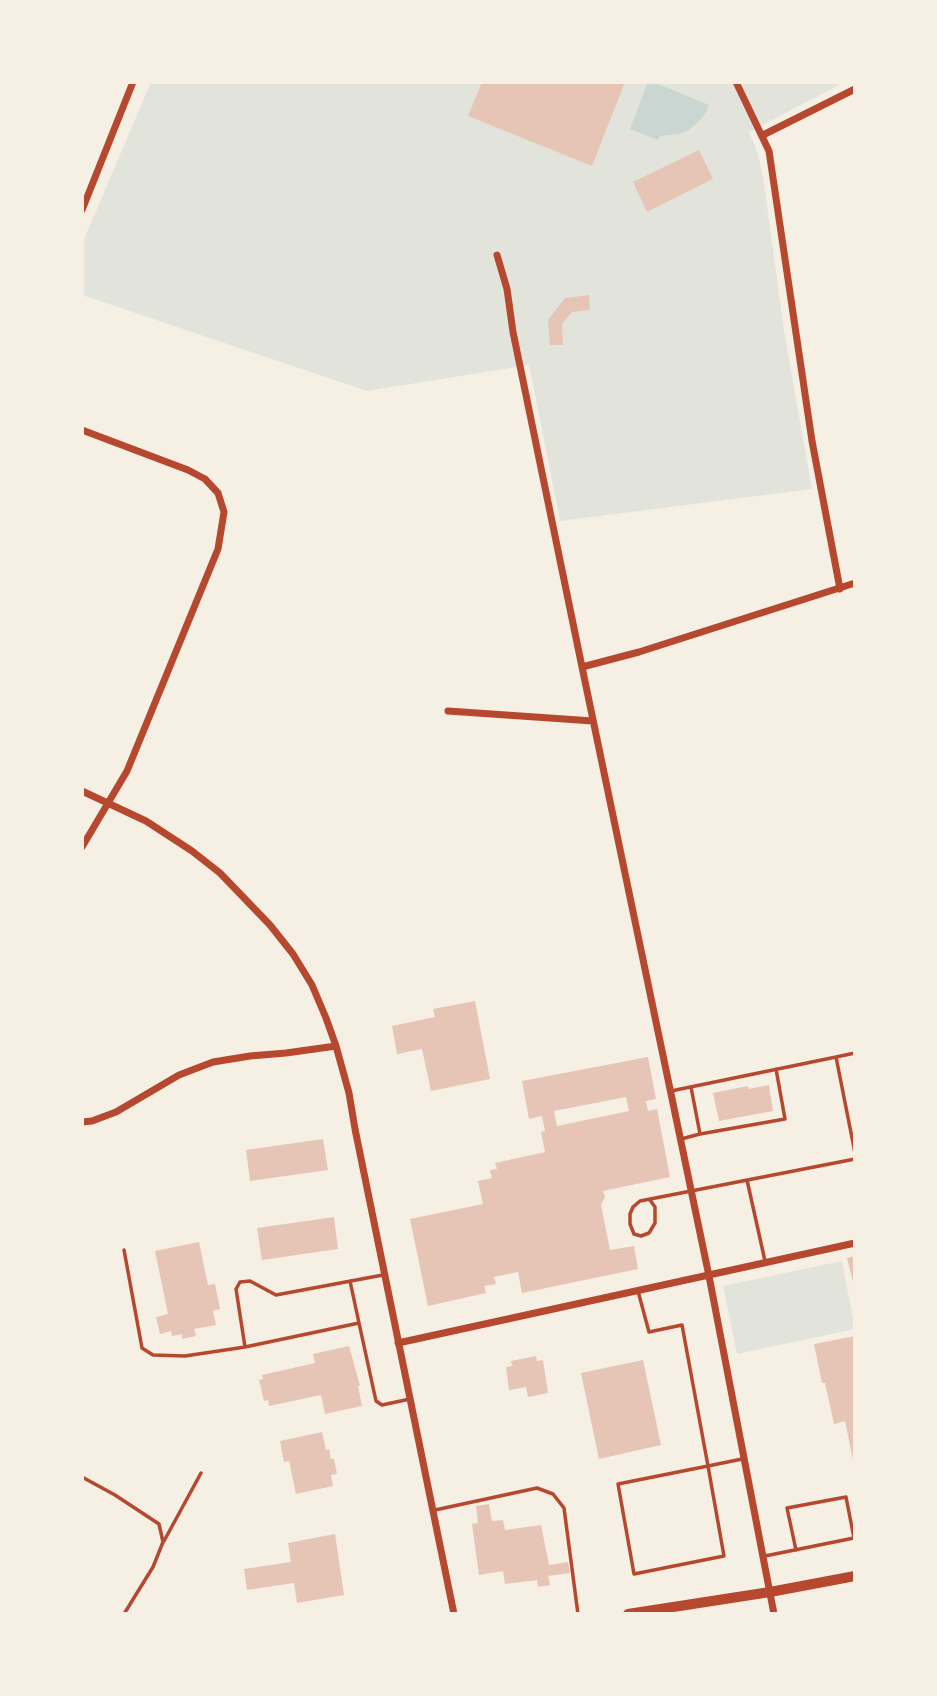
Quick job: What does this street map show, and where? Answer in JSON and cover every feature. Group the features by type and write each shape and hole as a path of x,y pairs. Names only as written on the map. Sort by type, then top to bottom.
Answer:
{"main road":[{"path":"628,1614 855,1576"}],"street":[{"path":"82,210 133,82"},
{"path":"736,82 769,150 812,441 840,589"},
{"path":"763,135 855,89"},
{"path":"497,255 507,289 513,332 692,1191 774,1614"},
{"path":"82,430 205,479 218,493 224,512 218,549 127,771 82,847"},
{"path":"582,667 639,652 855,583"},
{"path":"448,711 593,721"},
{"path":"82,791 146,821 220,873 270,925 293,954 312,985 336,1046 349,1093 454,1614"},
{"path":"82,1122 116,1112 179,1075 214,1062 336,1046"},
{"path":"398,1343 855,1243"}],"lane":[{"path":"670,1091 855,1053"},
{"path":"836,1057 855,1153"},
{"path":"681,1139 785,1119 776,1069"},
{"path":"691,1086 700,1134"},
{"path":"650,1200 655,1208 655,1223 649,1233 641,1236 634,1234 630,1214 640,1201 855,1159"},
{"path":"747,1180 765,1263"},
{"path":"124,1250 142,1348 153,1355 185,1356 245,1347 359,1323"},
{"path":"245,1347 236,1289 240,1282 250,1281 276,1295 384,1275"},
{"path":"350,1281 376,1402 382,1405 410,1399"},
{"path":"638,1291 649,1332 682,1325 708,1466 724,1556 634,1574 618,1484 708,1466 744,1459"},
{"path":"124,1614 153,1567 163,1542 201,1473"},
{"path":"82,1477 159,1524 163,1542"},
{"path":"433,1510 537,1488 553,1494 564,1508 578,1614"},
{"path":"763,1557 855,1539 846,1496 787,1508 796,1550"}],"shaded area":[{"path":"151,82 841,82 749,132 763,176 784,331 812,489 560,521 529,365 367,391 82,295 82,244"},
{"path":"648,82 709,105 706,112 689,130 660,136 658,140 630,129"},
{"path":"842,1261 855,1329 737,1354 723,1286"}],"building":[{"path":"482,82 625,82 592,166 468,116"},
{"path":"699,150 713,179 647,212 633,182"},
{"path":"589,295 590,310 572,312 562,324 563,345 550,345 548,320 565,298"},
{"path":"475,1001 490,1079 431,1091 422,1049 397,1054 392,1026 435,1017 433,1009"},
{"path":"648,1057 656,1099 646,1101 648,1111 657,1109 670,1177 603,1191 605,1197 601,1205 610,1250 634,1246 638,1269 522,1293 518,1272 494,1277 496,1284 484,1286 486,1293 428,1306 410,1219 483,1204 478,1181 492,1178 490,1170 497,1169 495,1163 545,1152 541,1132 545,1131 542,1116 529,1119 522,1081","holes":["626,1097 629,1111 557,1126 554,1111"]},
{"path":"769,1085 773,1111 719,1121 713,1093"},
{"path":"323,1139 328,1170 250,1181 246,1150"},
{"path":"334,1217 338,1249 262,1260 257,1228"},
{"path":"199,1242 208,1285 215,1284 220,1309 213,1311 216,1325 194,1329 196,1336 182,1339 182,1334 172,1336 171,1331 160,1334 156,1317 168,1314 155,1251"},
{"path":"855,1256 855,1286 854,1286 847,1258"},
{"path":"855,1336 854,1465 845,1421 834,1424 814,1344"},
{"path":"349,1346 360,1386 362,1406 325,1414 321,1395 269,1406 268,1400 264,1401 259,1380 263,1379 262,1375 315,1363 313,1354"},
{"path":"536,1356 537,1361 543,1360 548,1393 528,1397 526,1387 509,1390 506,1367 512,1366 511,1361"},
{"path":"643,1360 661,1445 599,1459 581,1373"},
{"path":"322,1432 326,1450 329,1449 331,1459 334,1459 337,1474 331,1475 333,1486 296,1494 289,1461 284,1462 280,1441"},
{"path":"489,1504 492,1521 503,1520 505,1530 541,1525 549,1565 568,1562 570,1573 548,1576 550,1585 538,1587 537,1580 505,1584 503,1571 479,1575 472,1524 478,1523 476,1506"},
{"path":"335,1534 344,1595 297,1603 294,1583 247,1590 244,1569 291,1562 288,1543"}]}
